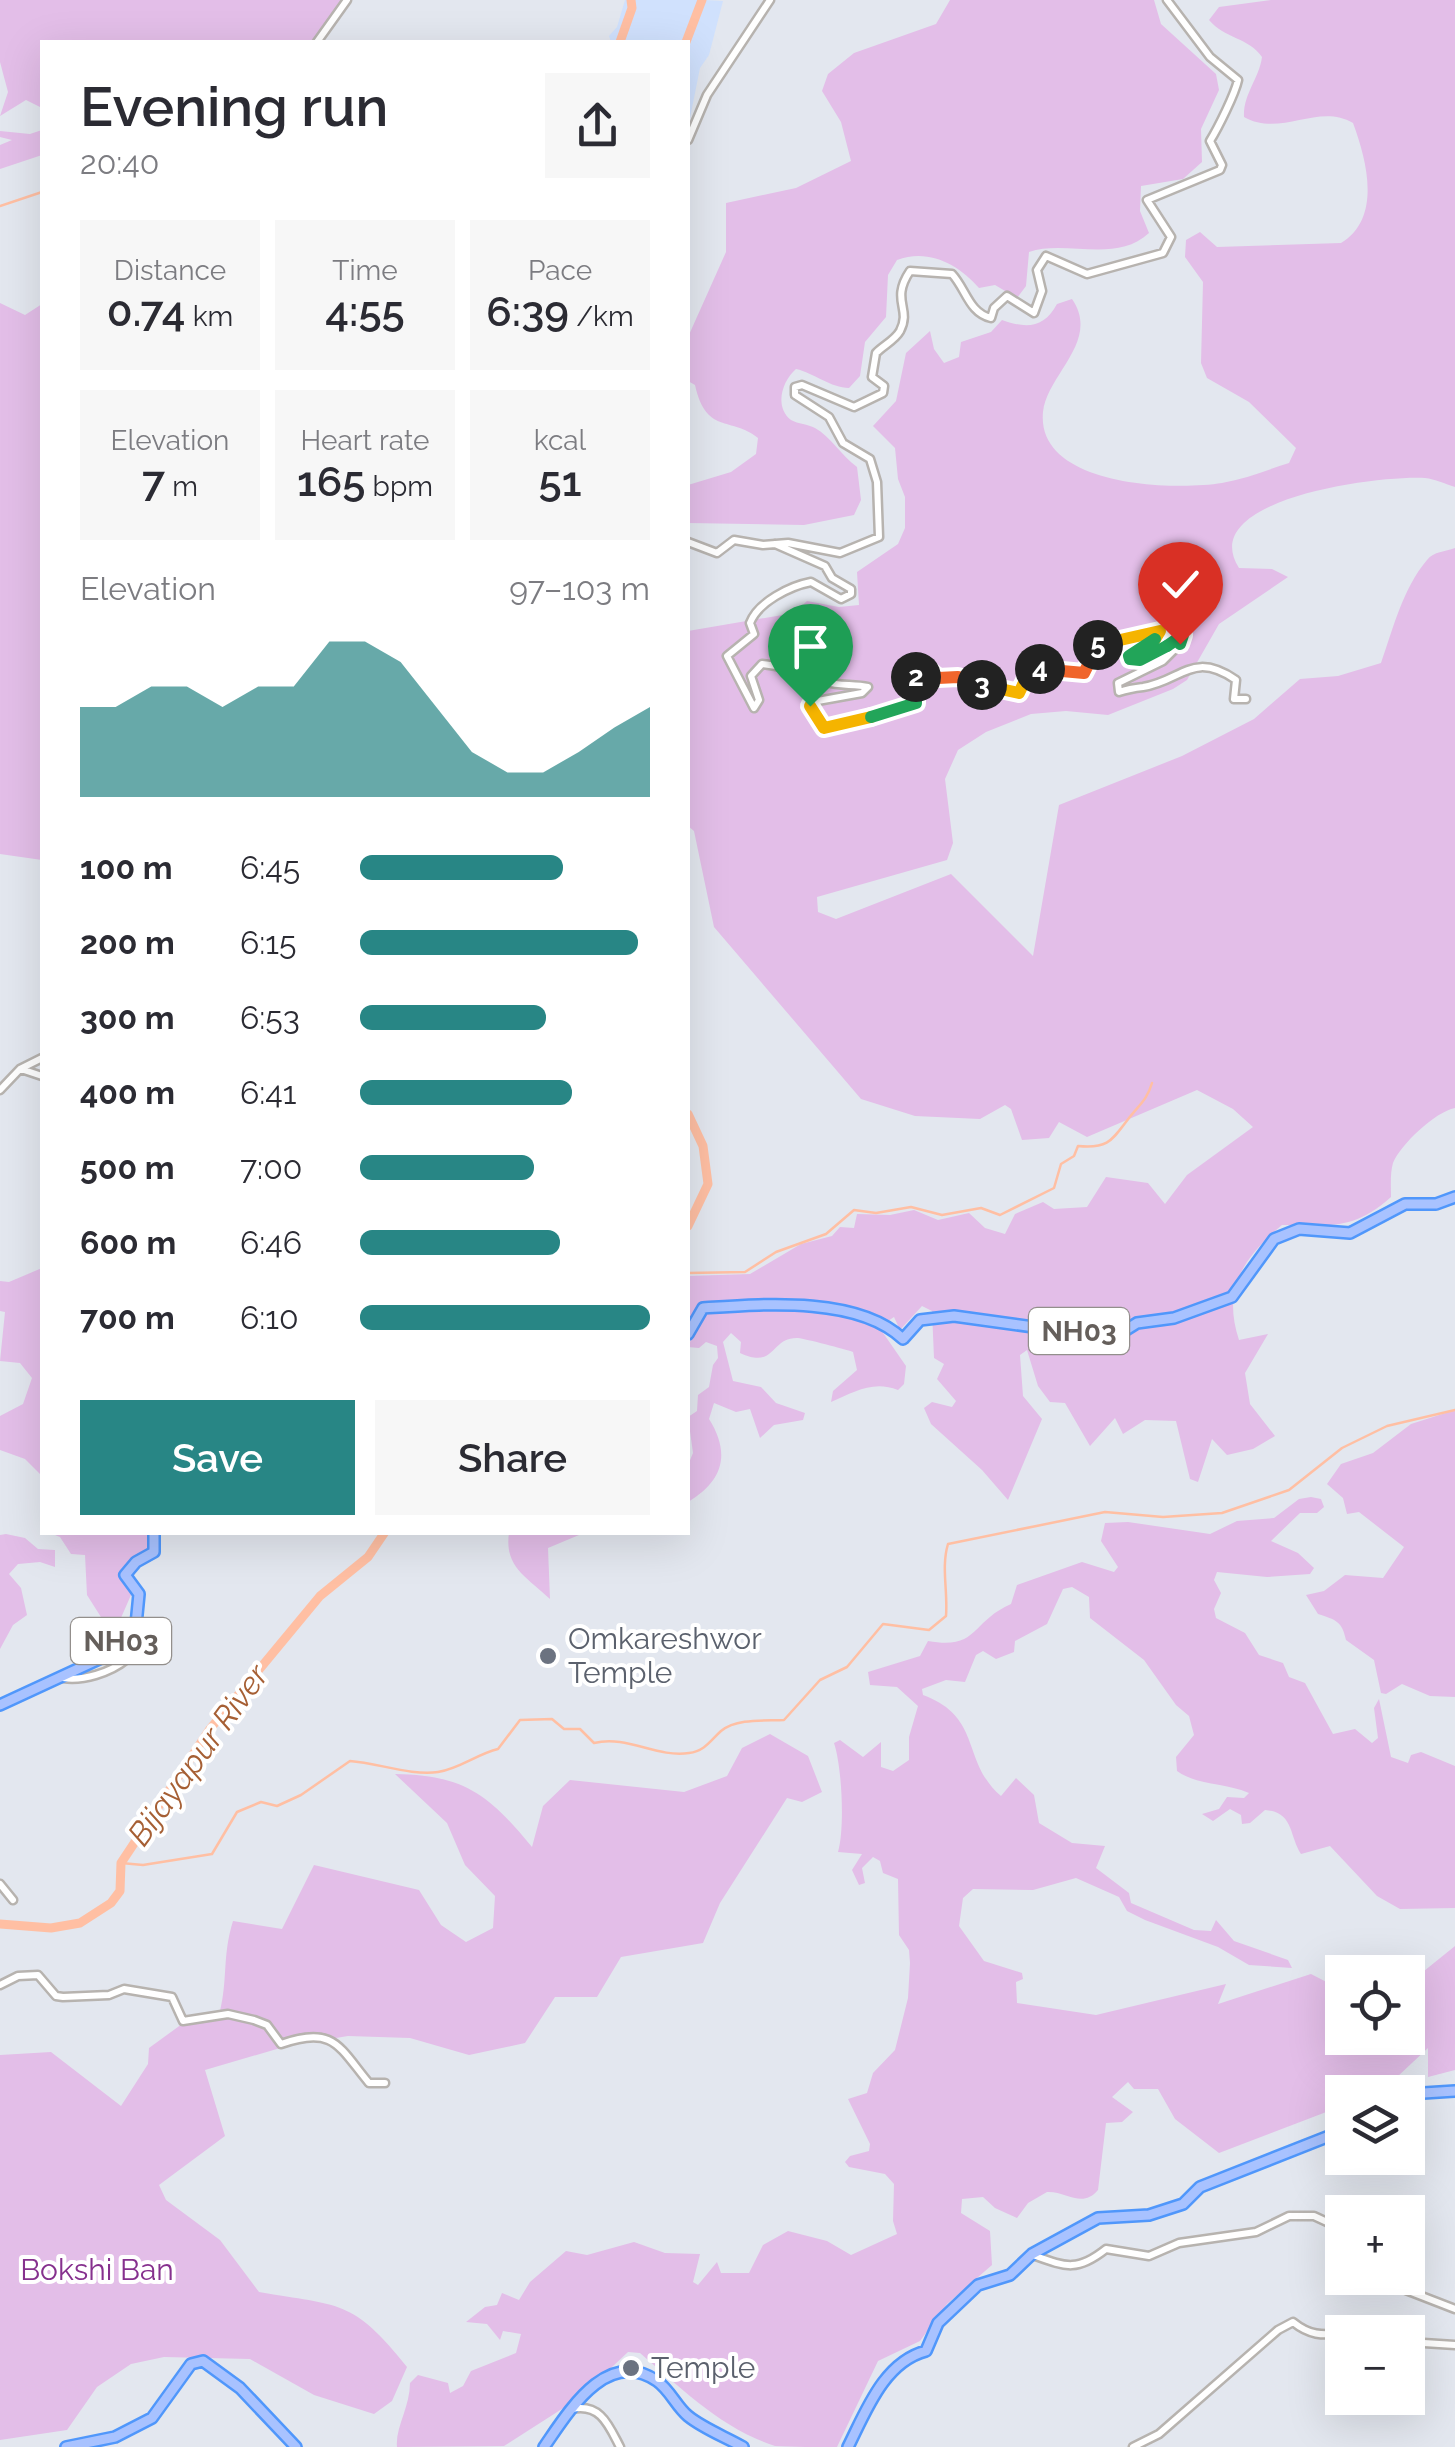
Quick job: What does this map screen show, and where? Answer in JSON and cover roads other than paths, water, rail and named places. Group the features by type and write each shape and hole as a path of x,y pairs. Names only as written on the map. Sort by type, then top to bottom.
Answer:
{"main road":[{"name":"NH03","path":"690,1331 703,1308 766,1306 846,1310 881,1320 903,1339 920,1320 954,1316 1113,1338 1137,1323 1174,1318 1232,1298 1274,1239 1299,1229 1350,1233 1405,1204 1436,1204 1455,1196"},
{"name":"NH03","path":"0,1705 63,1678 136,1635 139,1594 126,1574 136,1562 154,1552 154,1535"},
{"path":"1425,2093 1455,2091"},
{"path":"848,2447 873,2399 898,2364 926,2351 951,2308 978,2285 1010,2275 1032,2254 1098,2218 1149,2216 1183,2204 1200,2187 1325,2138"},
{"path":"66,2447 133,2430 152,2418 191,2364 204,2361 240,2388 296,2447"},
{"path":"544,2447 570,2409 606,2374 639,2372 662,2384 688,2416 744,2447"}],"street":[{"path":"318,40 347,0"},
{"path":"690,135 708,94 770,0"},
{"path":"690,543 717,553 734,540 840,553 878,536 877,482 870,460 843,443 829,417 794,395 795,387 818,391 854,407 883,393 884,386 872,376 876,353 898,336 904,322 898,293 910,271 952,274 982,316 991,318 994,308 1007,296 1034,313 1042,290 1037,270 1046,256 1087,274 1164,253 1172,237 1147,200 1220,170 1222,164 1210,142 1223,110 1234,98 1238,80 1238,75 1229,74 1210,57 1167,0"},
{"path":"776,544 825,566 832,578 851,589 850,594 837,597 812,582 790,588 754,614 750,623 754,634 727,656 728,666 754,708 759,700 752,676 762,664 787,672 804,672 825,682 868,687 862,693 812,702 815,718 829,728 916,703 916,677 922,669 938,678 964,678 1019,693 1033,668 1058,674 1084,673 1097,645 1144,637 1157,630 1160,634 1130,659 1140,660 1183,635 1185,639 1163,661 1118,683 1120,692 1146,686 1182,669 1204,667 1236,680 1234,698 1246,699"},
{"path":"0,1090 20,1069 40,1059"},
{"path":"20,1069 40,1075"},
{"path":"63,1678 77,1681 109,1671 126,1659"},
{"path":"0,1884 13,1900"},
{"path":"0,1985 6,1986 18,1976 38,1974 63,1998 109,1995 124,1989 172,1997 183,2021 228,2014 267,2025 281,2044 317,2037 341,2044 368,2082 385,2083"},
{"path":"1032,2254 1063,2266 1086,2265 1106,2248 1148,2256 1179,2244 1256,2232 1288,2216 1314,2216 1325,2221"},
{"path":"1418,2295 1455,2310"},
{"path":"1133,2447 1159,2434 1212,2392 1278,2330 1292,2322 1304,2332 1325,2336"},
{"path":"1425,2343 1455,2345"},
{"path":"570,2409 581,2407 607,2419 620,2447"}],"waterway":[{"name":"Bijayapur River","path":"621,40 631,0"},
{"path":"687,40 702,0"},
{"path":"0,206 40,193"},
{"path":"690,1273 745,1272 776,1252 826,1234 854,1210 876,1213 911,1207 942,1215 981,1208 1000,1215 1054,1188 1061,1164 1074,1156 1078,1146 1097,1146 1114,1137 1152,1083"},
{"name":"Bijayapur River","path":"690,1118 703,1146 708,1184 690,1222"},
{"path":"121,1863 143,1865 212,1854 237,1812 261,1802 277,1806 301,1795 350,1761 417,1772 453,1768 498,1749 520,1720 552,1719 564,1729 580,1729 594,1743 619,1742 677,1754 695,1752 735,1724 784,1720 820,1680 847,1667 883,1624 929,1630 946,1616 948,1544 1105,1512 1163,1517 1222,1513 1289,1490 1342,1448 1387,1426 1455,1410"},
{"name":"Bijayapur River","path":"0,1924 51,1928 80,1923 111,1903 120,1891 121,1863 210,1729 320,1596 368,1557 383,1535"}],"place":[{"name":"Omkareshwor Temple","path":"548,1656"},
{"name":"Temple","path":"631,2368"}],"park label":[{"name":"Bokshi Ban","path":"97,2270"}]}
